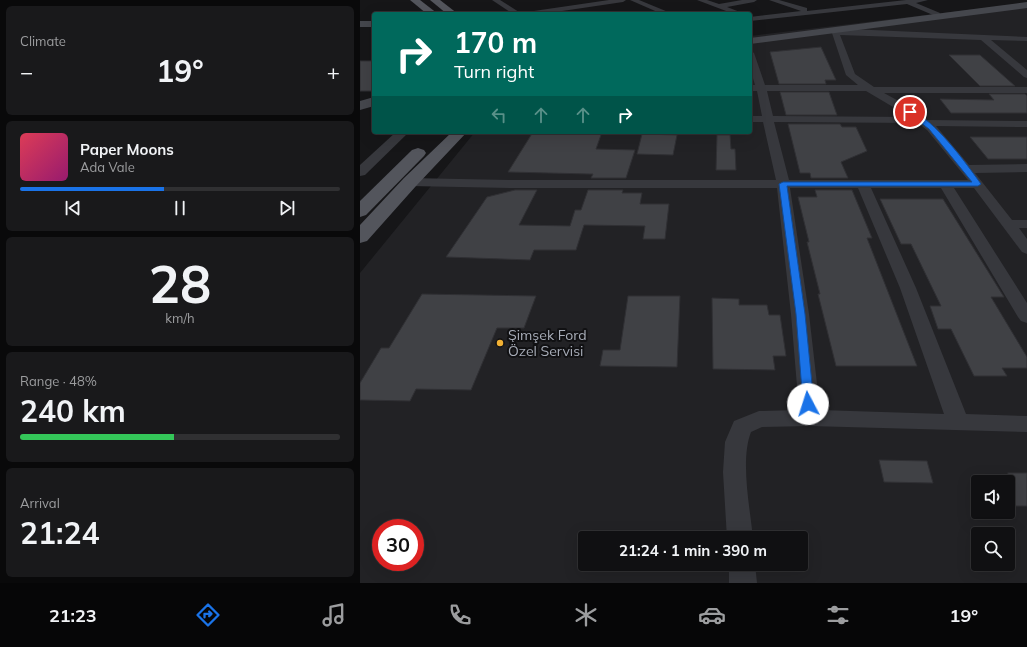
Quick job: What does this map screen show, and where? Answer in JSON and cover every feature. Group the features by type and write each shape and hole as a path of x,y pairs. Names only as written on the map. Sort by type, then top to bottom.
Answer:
{"main road":[{"path":"414,0 430,12"},
{"path":"434,0 450,12"},
{"path":"752,35 1027,2"},
{"path":"752,41 833,25 1027,5"},
{"path":"360,25 372,24"},
{"path":"360,211 436,134"},
{"path":"360,237 410,182 458,134"}],"street":[{"path":"496,1 507,0"},
{"path":"563,0 588,12"},
{"path":"541,12 623,0"},
{"path":"633,0 664,12"},
{"path":"700,0 735,12"},
{"path":"718,6 754,0"},
{"path":"772,0 812,12 833,25 984,38 1027,39"},
{"path":"752,18 925,0"},
{"path":"496,1 515,12"},
{"path":"904,1 936,13"},
{"path":"820,2 842,9"},
{"path":"833,25 851,75 871,89 904,108 923,122 949,148 1027,249"},
{"path":"984,38 1027,75"},
{"path":"752,59 761,88 783,184 800,314 810,418"},
{"path":"752,88 1027,90"},
{"path":"752,119 1027,124"},
{"path":"360,172 401,134"},
{"path":"360,158 376,158"},
{"path":"966,169 1027,168"},
{"path":"410,182 978,184"},
{"path":"863,184 908,288 958,422"},
{"path":"945,184 1027,317"},
{"path":"1008,224 1027,224"},
{"path":"739,531 735,472 736,442 742,427 759,419 810,418 1027,424"},
{"path":"742,571 743,583"}],"shaded area":[{"path":"1027,3 1027,583 360,583 360,273 473,134 752,134 752,36"}],"building":[{"path":"821,47 836,80 825,80 826,84 779,84 770,52"},
{"path":"949,55 980,55 1015,86 980,86"},
{"path":"360,61 372,61 372,91 360,91"},
{"path":"780,92 829,92 837,115 786,115"},
{"path":"989,94 1025,94 1027,96 1027,113 951,113 940,99 994,100"},
{"path":"788,124 840,124 842,127 856,127 867,151 841,162 848,178 811,178 810,173 800,173"},
{"path":"532,134 601,134 596,149 635,150 626,178 591,178 593,174 508,172"},
{"path":"642,134 677,135 673,155 637,154"},
{"path":"717,135 730,135 731,149 735,149 736,170 716,170"},
{"path":"970,137 1027,137 1027,159 988,159"},
{"path":"515,190 537,190 519,225 570,226 575,210 581,210 588,190 623,190 622,193 642,193 640,204 669,204 665,239 643,239 645,226 584,225 576,250 534,250 530,260 446,257 487,197"},
{"path":"815,190 852,190 872,238 867,238 917,366 836,366 818,294 820,294 798,197 817,197"},
{"path":"880,199 943,199 1004,297 991,297 1027,357 1027,368 1002,368 1007,376 974,376 951,329 938,329 930,306 941,306 911,244 901,244"},
{"path":"422,294 536,296 524,328 497,328 471,390 416,389 410,401 360,400 360,383 381,348 389,348"},
{"path":"628,296 680,296 677,367 600,366 603,350 620,350"},
{"path":"712,298 739,299 739,305 767,305 769,315 780,315 786,356 773,356 775,370 713,369"},
{"path":"879,460 927,461 933,483 884,482"},
{"path":"1008,473 1027,473 1027,506 1015,506 1015,475 1008,475"}],"place":[{"name":"Şimşek Ford Özel Servisi","path":"500,343"}],"route":[{"path":"808,404 800,314 783,184 978,184 931,128 910,112"}]}
